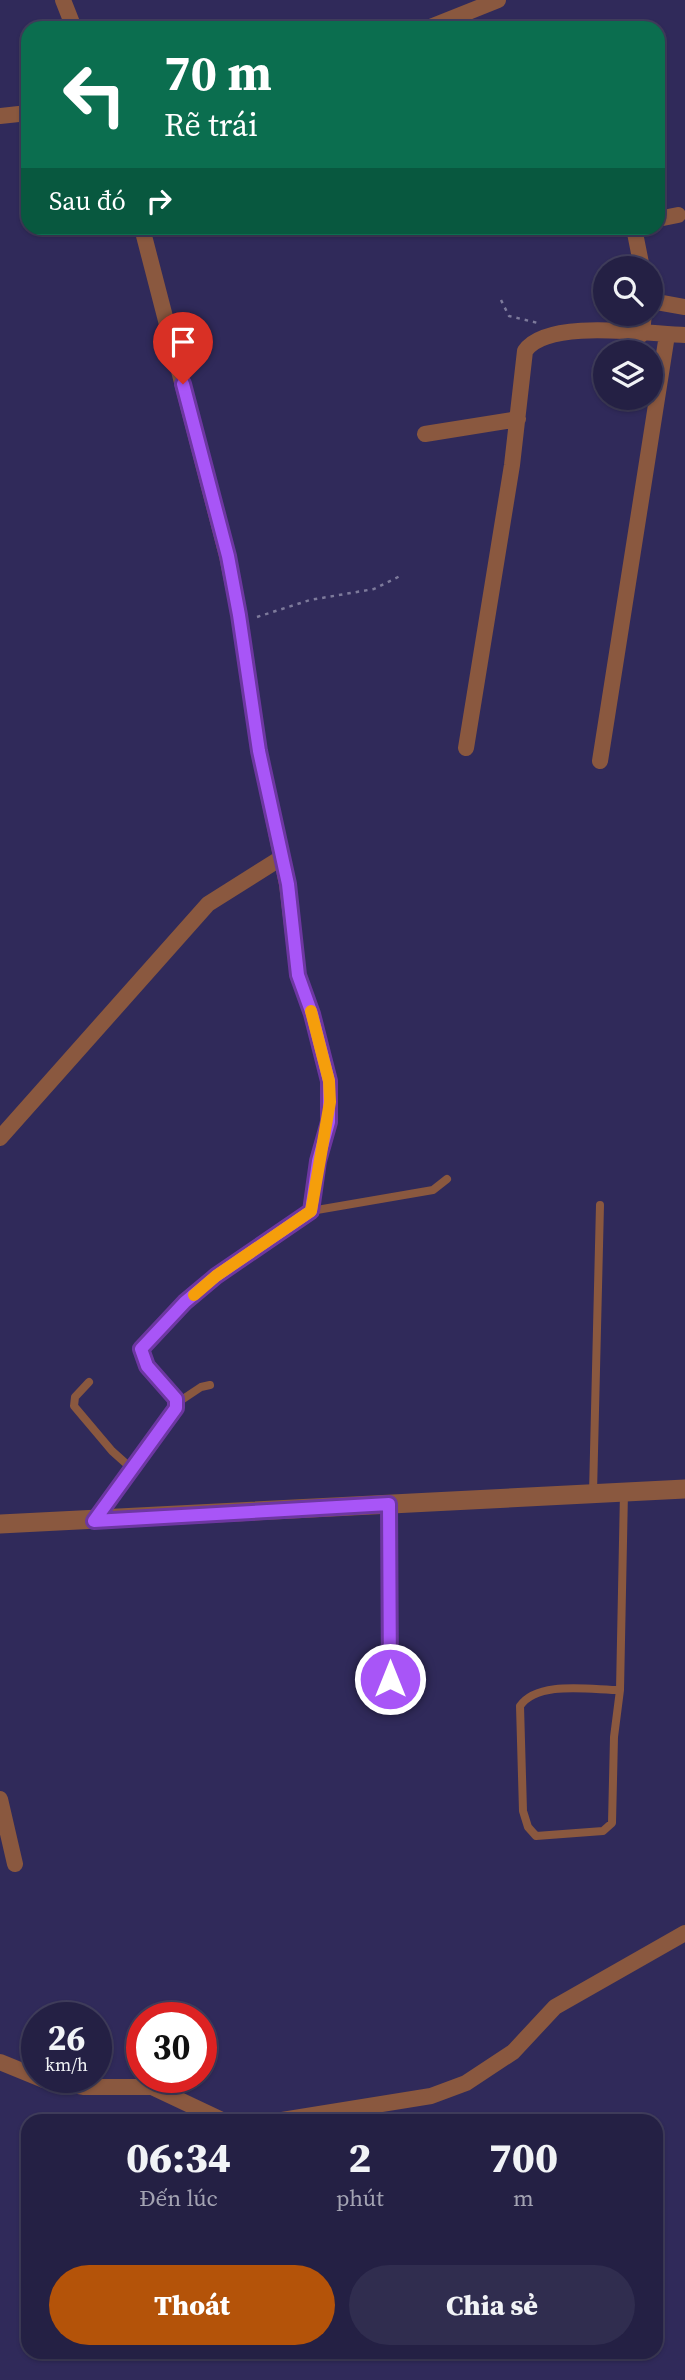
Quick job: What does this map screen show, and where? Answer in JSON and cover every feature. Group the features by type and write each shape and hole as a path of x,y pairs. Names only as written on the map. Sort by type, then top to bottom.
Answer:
{"street":[{"path":"63,0 71,21"},
{"path":"446,21 499,0"},
{"path":"0,116 21,114"},
{"path":"665,218 678,215"},
{"path":"94,1521 177,1403 147,1366 141,1349 185,1302 216,1276 311,1211 318,1161 329,1122 329,1081 312,1014 298,975 281,858 259,751 240,622 211,489 144,235"},
{"path":"635,235 640,256"},
{"path":"663,303 685,307"},
{"path":"642,334 643,326"},
{"path":"466,748 518,419 525,351 536,338 560,333 685,335"},
{"path":"600,761 667,335"},
{"path":"425,434 518,419"},
{"path":"0,1138 208,904 281,858"},
{"path":"0,1524 685,1489"},
{"path":"389,1504 390,1679"},
{"path":"0,1799 15,1864"},
{"path":"319,2114 431,2096 466,2083 513,2052 555,2007 685,1933"},
{"path":"0,2062 32,2076 83,2087 152,2087 209,2114"}],"lane":[{"path":"311,1211 433,1190 447,1179"},
{"path":"593,1493 600,1205"},
{"path":"89,1382 75,1397 74,1406 111,1451 131,1468"},
{"path":"177,1403 197,1389 210,1385"},
{"path":"620,1690 541,1691 528,1696 520,1706 523,1811 528,1827 536,1836 603,1831 612,1823 614,1737 620,1690 624,1492"}],"path":[{"path":"501,300 509,316 554,324 560,333"},
{"path":"240,622 310,600 374,589 400,576"}],"slow traffic":[{"path":"194,1295 216,1276 311,1211 318,1161 329,1122 330,1102 329,1081 311,1011"}],"route":[{"path":"183,384 228,556 259,751 288,884 298,975 319,1037 329,1081 329,1122 318,1161 311,1211 216,1276 185,1302 141,1349 142,1359 176,1399 176,1408 94,1521 389,1504 390,1679"}]}
